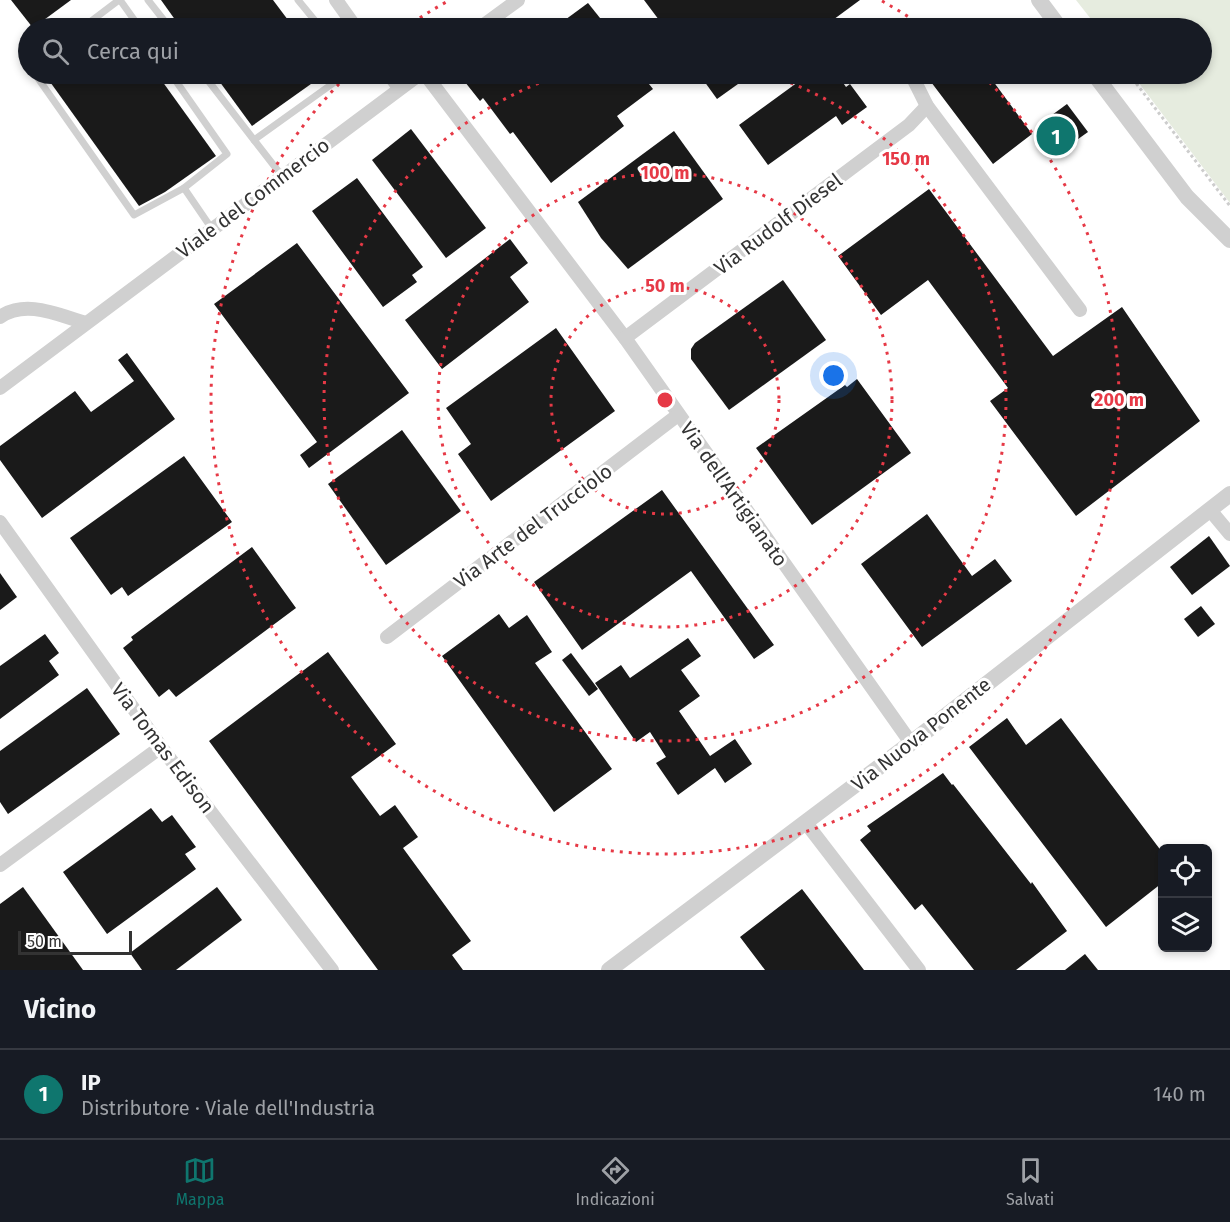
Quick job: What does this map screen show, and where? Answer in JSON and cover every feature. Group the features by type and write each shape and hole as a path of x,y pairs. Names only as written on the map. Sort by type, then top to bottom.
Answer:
{"street":[{"path":"336,0 349,18"},
{"path":"494,18 518,0"},
{"path":"1039,0 1052,18"},
{"path":"396,84 399,88"},
{"name":"Viale del Commercio","path":"0,388 405,84"},
{"name":"Via dell'Artigianato","path":"433,84 625,338 911,743"},
{"path":"916,84 927,106 1080,310"},
{"path":"1102,84 1187,197 1230,240"},
{"name":"Via Rudolf Diesel","path":"625,338 909,125 927,106"},
{"path":"0,317 10,311 30,308 86,322"},
{"name":"Via Arte del Trucciolo","path":"387,637 678,415"},
{"name":"Via Nuova Ponente","path":"609,970 911,743 1230,495"},
{"path":"1210,510 1230,534"},
{"name":"Via Tomas Edison","path":"0,522 161,747 332,970"},
{"path":"0,865 161,747"},
{"path":"806,823 919,970"}],"lane":[{"path":"96,18 120,0 133,18"},
{"path":"148,0 162,18"},
{"path":"298,0 313,18"},
{"path":"42,84 134,215 184,188 227,154 178,84"},
{"path":"211,84 282,176"},
{"path":"254,140 332,84"},
{"path":"184,188 212,229"}],"path":[{"path":"1137,84 1230,206"}],"shaded area":[{"path":"1076,0 1230,0 1230,203 1140,84 1212,84 1212,18 1090,18"}],"building":[{"path":"11,0 71,0 47,18 25,18"},
{"path":"161,0 273,0 286,18 174,18"},
{"path":"644,0 860,0 836,18 658,18"},
{"path":"588,3 600,18 568,18"},
{"path":"52,84 164,84 216,156 165,192 139,206"},
{"path":"221,84 311,84 252,126"},
{"path":"467,84 649,84 653,89 617,116 624,126 551,183 513,132 510,134 483,98 480,101"},
{"path":"706,84 738,84 717,99"},
{"path":"795,84 844,84 846,87 850,84 867,107 842,125 836,116 768,165 739,125"},
{"path":"933,84 995,84 1032,134 993,164"},
{"path":"1067,104 1088,132 1057,154 1037,126"},
{"path":"411,129 486,228 446,258 372,160"},
{"path":"674,131 723,199 628,269 601,238 578,202"},
{"path":"357,178 423,267 412,275 417,282 383,307 312,211"},
{"path":"929,189 1053,356 1122,307 1200,421 1076,516 990,401 1008,388 928,280 881,315 838,256"},
{"path":"510,239 528,263 510,277 529,302 442,369 405,320"},
{"path":"297,243 409,393 309,468 300,455 317,442 214,304"},
{"path":"783,280 826,340 729,410 691,359 691,349 695,343"},
{"path":"556,328 615,411 491,501 458,454 471,444 446,408"},
{"path":"127,353 175,419 42,518 0,460 0,446 75,391 91,412 134,381 118,360"},
{"path":"857,379 911,453 812,525 756,448 845,385 847,387"},
{"path":"402,430 461,511 386,565 328,484"},
{"path":"184,456 232,522 128,596 122,587 111,595 70,538"},
{"path":"662,490 774,645 754,659 691,571 582,650 534,582"},
{"path":"927,514 972,576 995,559 1012,581 922,647 861,564"},
{"path":"1209,536 1230,566 1192,595 1170,567"},
{"path":"252,547 296,608 176,697 169,689 159,697 123,648 133,640 131,637"},
{"path":"0,573 17,597 0,610"},
{"path":"1201,606 1215,624 1198,637 1184,619"},
{"path":"499,614 509,628 527,615 552,652 535,663 612,769 554,812 442,656"},
{"path":"45,634 59,653 49,661 59,675 0,719 0,666"},
{"path":"688,638 701,656 681,670 700,696 679,711 710,756 735,739 752,764 725,783 715,768 678,795 656,763 666,757 650,732 636,742 595,683 621,665 630,678"},
{"path":"328,652 396,744 351,777 380,816 395,805 418,837 403,848 471,941 452,955 463,970 378,970 209,741"},
{"path":"571,653 598,689 589,696 562,660"},
{"path":"87,688 120,734 8,814 0,802 0,751"},
{"path":"1007,718 1026,745 1061,718 1158,847 1158,886 1106,927 969,747"},
{"path":"943,773 1031,884 1032,882 1067,931 1016,970 974,970 922,904 915,910 860,840 871,831 867,826"},
{"path":"151,808 162,822 172,815 196,847 185,854 196,869 107,934 63,872"},
{"path":"23,887 83,970 0,970 0,904"},
{"path":"217,887 242,920 176,970 142,970 130,953"},
{"path":"802,889 864,970 765,970 740,937"},
{"path":"1085,954 1098,970 1065,970"}],"place":[{"name":"IP","path":"1056,136"}]}
